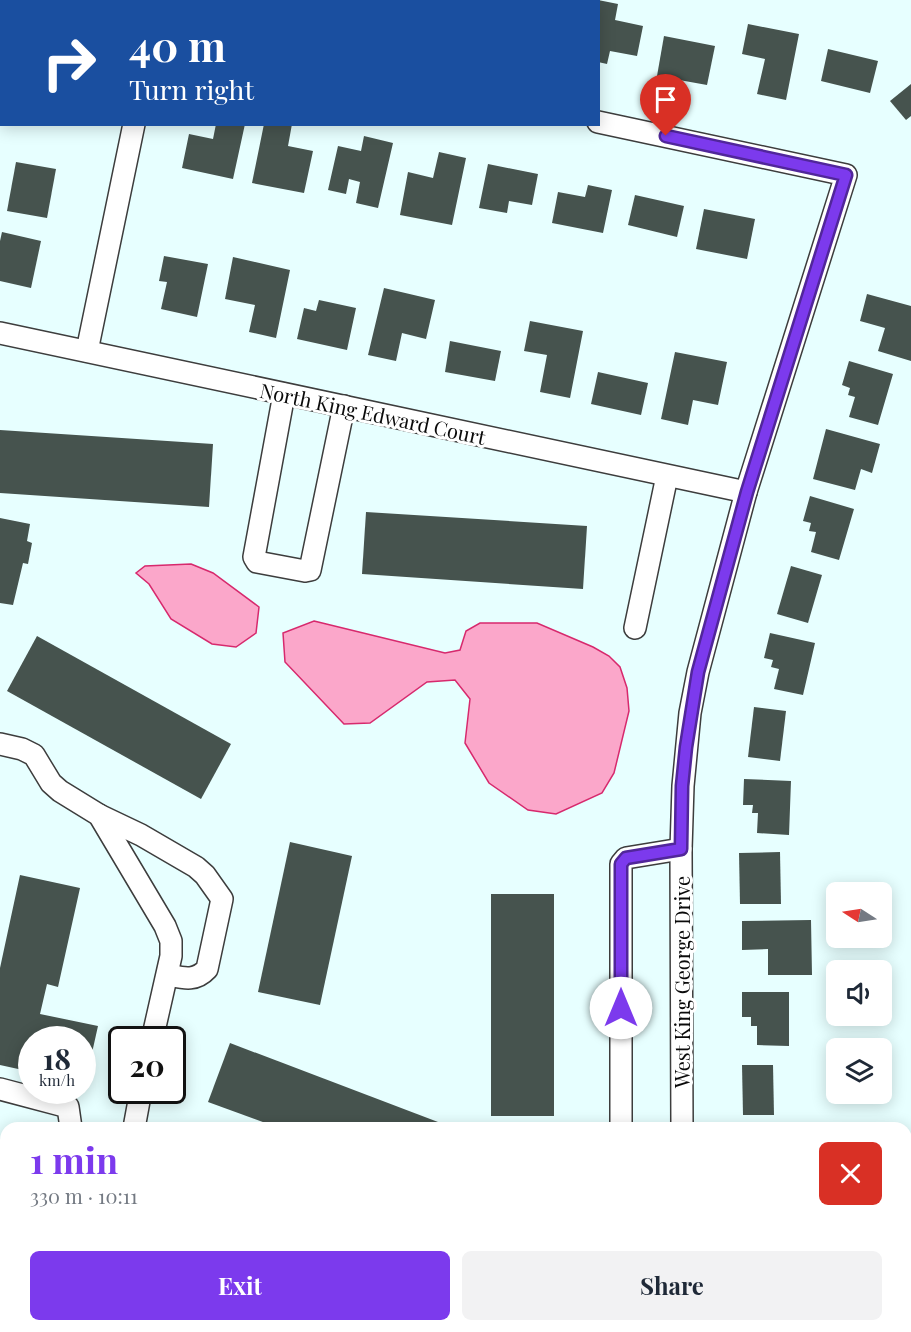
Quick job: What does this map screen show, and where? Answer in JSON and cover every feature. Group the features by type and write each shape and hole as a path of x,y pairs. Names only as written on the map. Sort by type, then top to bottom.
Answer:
{"street":[{"name":"West King George Drive","path":"600,122 846,175 747,492 698,672 690,713 682,786 682,1122"},
{"path":"87,351 134,126"},
{"name":"North King Edward Court","path":"0,333 747,492"},
{"path":"284,394 254,557 257,562 310,570 344,406"},
{"path":"635,628 667,476"},
{"path":"0,744 22,749 34,755 51,783 60,791 99,815 141,835 206,875 222,899 207,969 201,976 189,979 168,975"},
{"path":"99,815 165,926 171,941 168,975 155,1026"},
{"path":"621,1122 621,864 626,858 681,849"},
{"path":"0,1089 69,1118"},
{"path":"135,1122 138,1104"}],"shaded area":[{"path":"191,564 213,573 259,607 256,633 236,647 212,644 171,619 149,584 136,573 145,566"},
{"path":"314,621 445,653 460,650 466,631 480,623 537,623 593,647 609,656 620,667 627,688 629,711 614,773 602,793 556,814 528,810 489,783 465,743 470,699 455,680 427,682 370,723 344,724 285,662 283,633"}],"building":[{"path":"600,0 618,4 615,20 643,26 637,56 610,51 607,64 600,62"},
{"path":"748,24 799,34 786,100 757,94 765,59 742,54"},
{"path":"664,36 715,46 707,85 657,76"},
{"path":"828,49 878,61 870,93 821,81"},
{"path":"911,84 911,116 906,120 890,101"},
{"path":"216,126 245,126 233,179 182,168 189,134 213,139"},
{"path":"264,126 292,126 288,146 313,151 304,193 252,183"},
{"path":"364,136 393,143 378,208 356,203 360,182 349,179 346,194 328,190 338,146 361,151"},
{"path":"439,152 466,158 452,225 400,215 408,172 433,178"},
{"path":"16,162 56,169 47,218 7,211"},
{"path":"488,164 538,174 532,205 509,201 507,213 479,208"},
{"path":"588,185 612,190 603,233 552,223 558,192 585,197"},
{"path":"635,195 684,206 677,237 628,225"},
{"path":"704,209 755,219 747,259 696,249"},
{"path":"2,232 41,241 31,288 0,281"},
{"path":"164,256 208,264 197,317 161,309 167,282 159,281"},
{"path":"233,257 290,270 276,338 249,332 255,305 225,299"},
{"path":"384,288 435,300 426,339 402,333 396,361 368,355"},
{"path":"867,294 911,306 911,361 878,351 885,328 860,321"},
{"path":"319,300 356,308 347,350 297,339 304,308 316,311"},
{"path":"530,321 583,331 570,398 540,392 547,355 524,351"},
{"path":"450,341 501,351 495,381 445,372"},
{"path":"675,352 727,362 718,405 693,400 688,425 661,419"},
{"path":"849,361 893,374 878,425 849,417 855,397 848,395 850,388 842,385"},
{"path":"598,372 648,383 641,415 591,404"},
{"path":"826,429 880,444 872,473 861,469 855,490 813,479"},
{"path":"0,430 213,444 209,507 0,493"},
{"path":"810,496 854,509 839,560 811,552 816,532 809,531 811,523 803,521"},
{"path":"366,512 587,526 583,589 362,574"},
{"path":"0,518 30,524 27,541 32,543 28,564 23,563 13,605 0,603"},
{"path":"791,566 822,575 808,623 777,614"},
{"path":"770,633 815,643 803,695 774,689 779,669 771,667 773,660 764,658"},
{"path":"37,636 231,744 201,799 7,691"},
{"path":"754,707 786,711 780,761 748,757"},
{"path":"744,779 791,781 789,835 757,833 758,813 752,813 753,805 743,805"},
{"path":"290,842 352,856 320,1005 258,992"},
{"path":"780,852 781,904 740,904 739,853"},
{"path":"20,875 80,888 58,987 47,984 40,1014 98,1026 96,1035 96,1026 18,1026 18,1069 0,1065 0,968"},
{"path":"491,894 554,894 554,1116 491,1116"},
{"path":"811,920 812,975 768,975 768,949 742,950 742,921"},
{"path":"742,992 789,992 789,1046 757,1045 757,1026 751,1026 751,1017 742,1017"},
{"path":"230,1043 438,1122 263,1122 208,1102"},
{"path":"742,1065 773,1065 774,1115 743,1115"}],"route":[{"path":"621,1008 621,864 626,858 681,849 682,786 690,713 698,672 747,492 846,175 666,136"}]}
